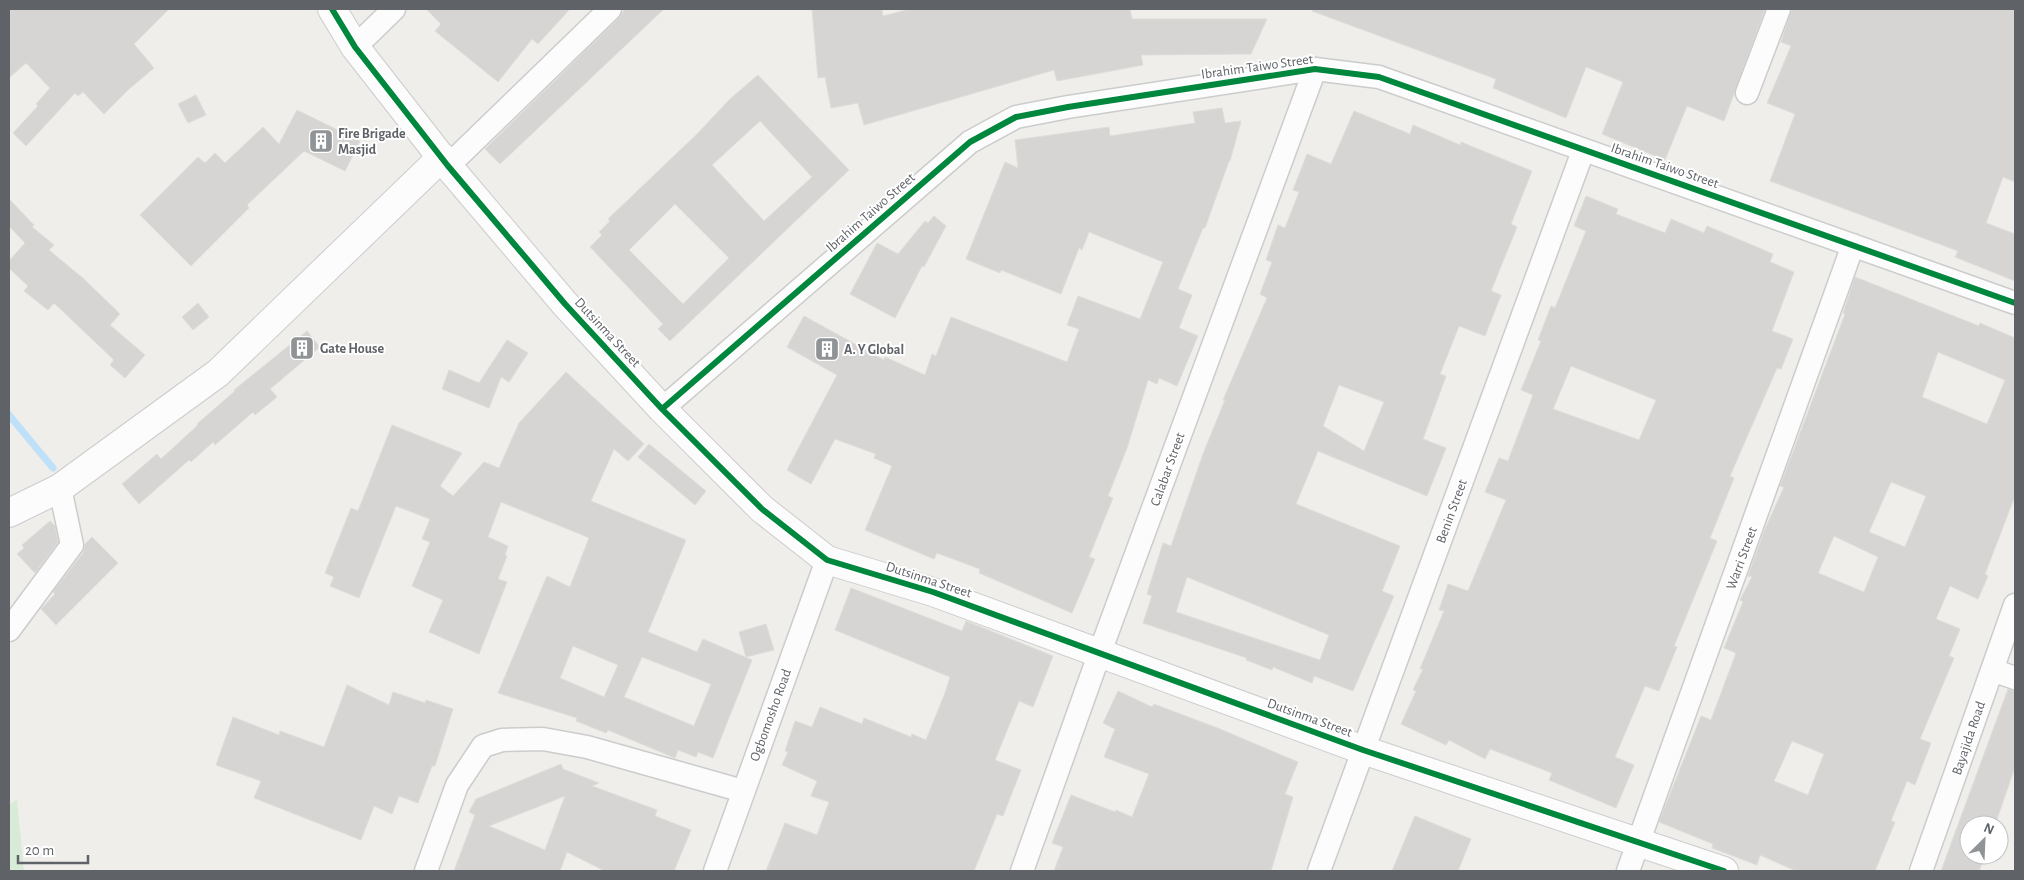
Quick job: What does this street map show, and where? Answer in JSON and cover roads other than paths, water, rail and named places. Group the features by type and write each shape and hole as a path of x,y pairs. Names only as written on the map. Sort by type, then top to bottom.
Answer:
{"street":[{"name":"Dutsinma Street","path":"332,9 355,47 445,161 565,304 662,409 762,509 827,560 933,592 1363,750 1724,871"},
{"path":"355,47 394,9"},
{"path":"9,513 60,488 218,373 610,9"},
{"path":"1747,93 1779,9"},
{"name":"Ibrahim Taiwo Street","path":"662,409 970,142 1016,117 1315,69 1379,77 2015,303"},
{"name":"Calabar Street","path":"1022,871 1100,652 1315,69"},
{"name":"Benin Street","path":"1319,871 1583,151"},
{"name":"Warri Street","path":"1628,871 1853,245"},
{"path":"9,630 72,545 60,488"},
{"name":"Ogbomosho Road","path":"715,871 827,560"},
{"name":"Bayajida Road","path":"1921,871 2015,605"},
{"path":"1992,670 2015,678"},
{"path":"426,871 457,786 483,746 502,740 542,739 586,747 743,791"}],"waterway":[{"path":"9,415 53,468"}],"place":[{"name":"Fire Brigade Masjid","path":"321,141"},
{"name":"Gate House","path":"302,348"},
{"name":"A. Y Global","path":"827,349"}]}
